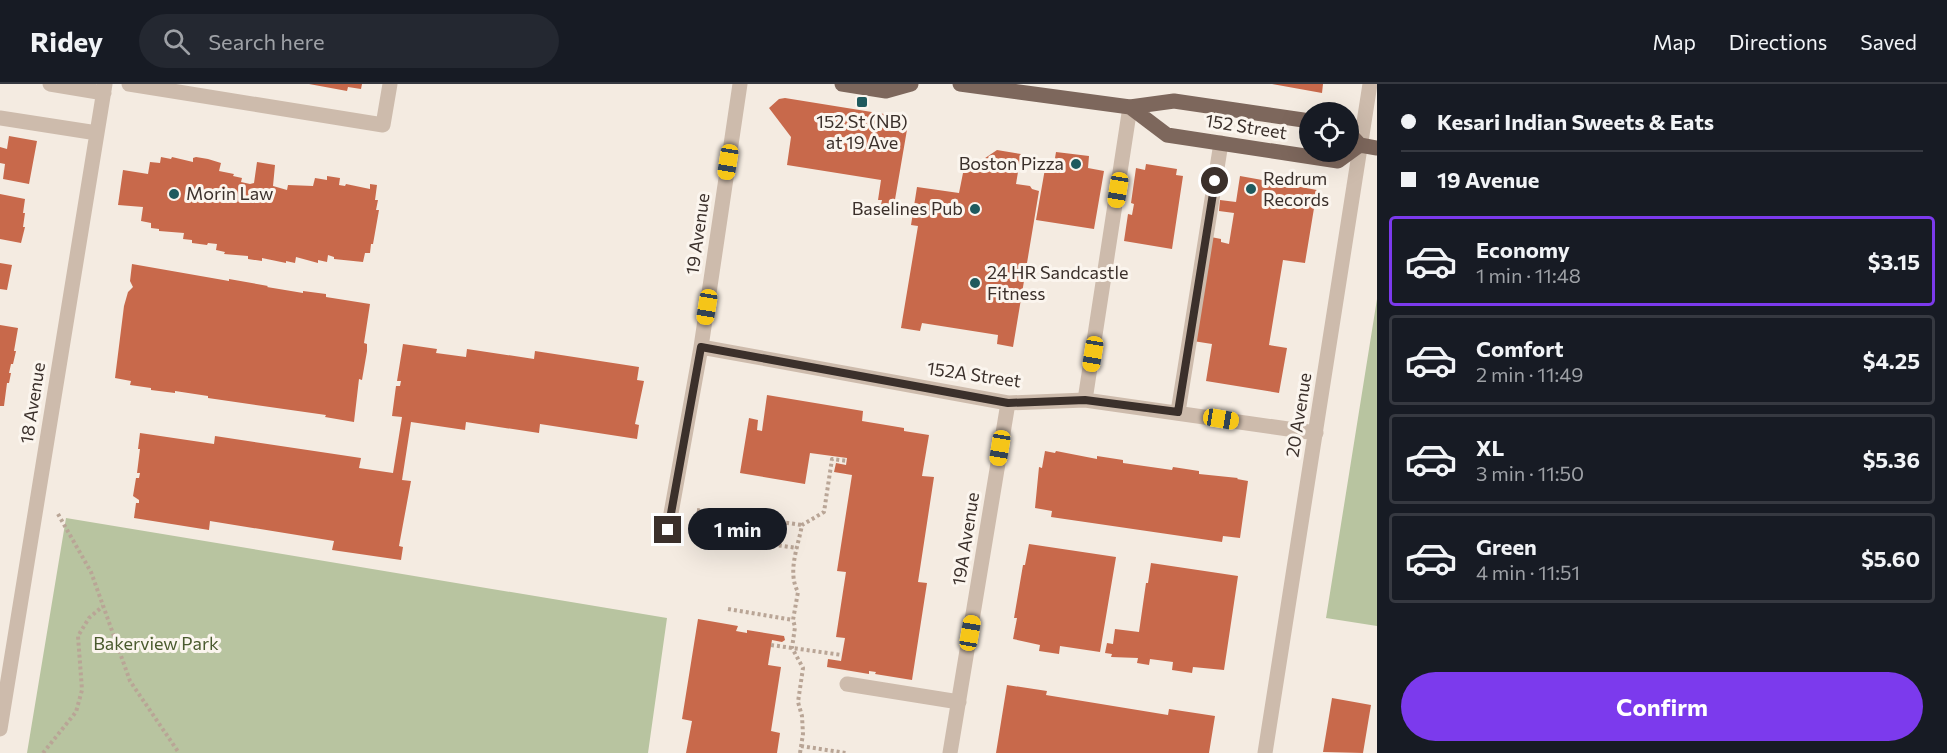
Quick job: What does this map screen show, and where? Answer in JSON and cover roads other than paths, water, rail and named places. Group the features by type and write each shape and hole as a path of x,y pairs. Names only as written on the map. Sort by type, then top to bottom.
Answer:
{"main road":[{"path":"842,84 886,91 911,84"},
{"name":"152 Street","path":"960,84 1130,107 1174,101 1299,120"},
{"name":"152 Street","path":"1130,107 1167,135 1338,162 1360,146"},
{"path":"1360,146 1377,148"}],"street":[{"path":"50,84 104,89"},
{"path":"129,84 383,125 390,84"},
{"name":"19 Avenue","path":"668,530 701,347 740,84"},
{"name":"20 Avenue","path":"1265,753 1370,84"},
{"name":"18 Avenue","path":"0,729 104,89"},
{"path":"1085,400 1130,107"},
{"path":"0,118 97,134"},
{"path":"1178,412 1221,143"},
{"name":"152A Street","path":"701,347 1008,403 1085,400 1316,433"},
{"name":"19A Avenue","path":"950,753 1008,403"},
{"path":"847,684 959,702"}],"place":[{"name":"152 St (NB) at 19 Ave","path":"862,102"},
{"name":"Boston Pizza","path":"1076,164"},
{"name":"Redrum Records","path":"1251,189"},
{"name":"Morin Law","path":"174,194"},
{"name":"Baselines Pub","path":"975,209"},
{"name":"24 HR Sandcastle Fitness","path":"975,283"}],"park label":[{"name":"Bakerview Park","path":"156,644"}]}
